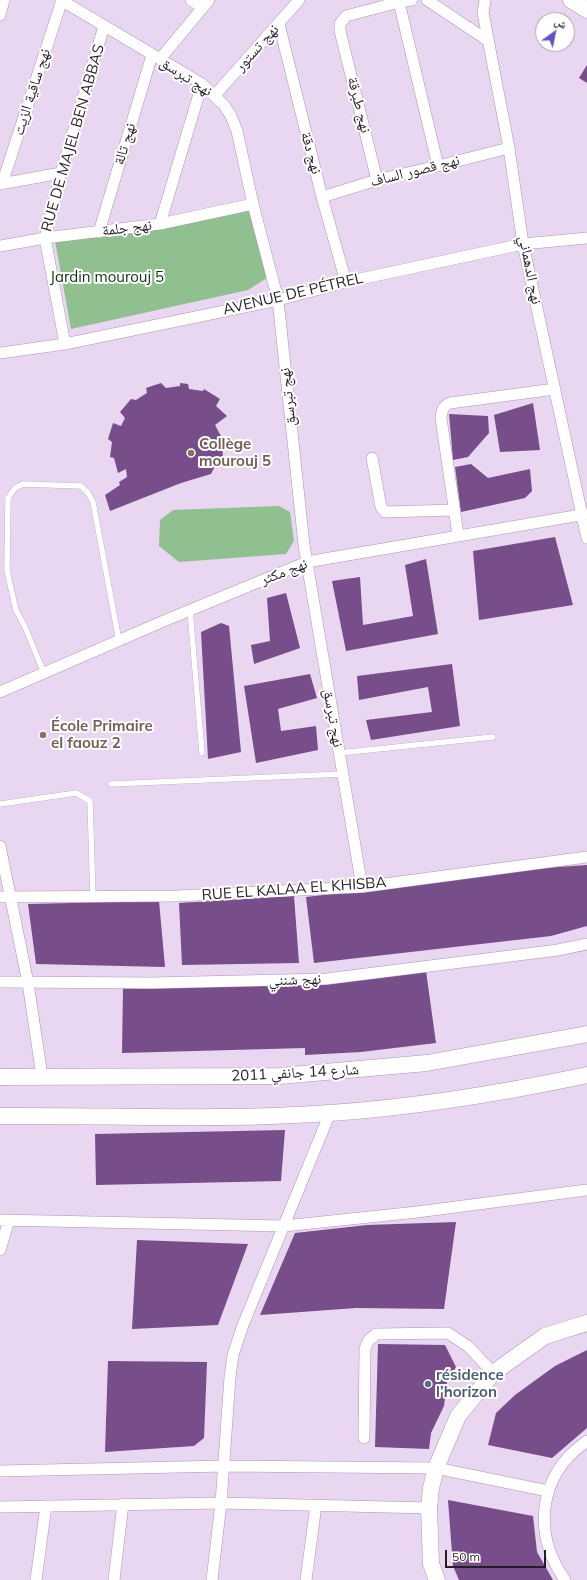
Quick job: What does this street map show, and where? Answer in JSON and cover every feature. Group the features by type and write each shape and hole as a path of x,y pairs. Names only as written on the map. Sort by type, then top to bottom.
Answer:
{"street":[{"path":"0,15 4,0"},
{"name":"نهج تبرسق","path":"62,0 202,84 215,95 228,110 237,131 253,204 278,300 306,562 362,887"},
{"name":"نهج ساقية الزيت","path":"1,184 62,0"},
{"path":"156,57 206,4 191,0"},
{"name":"نهج تستور","path":"215,95 299,0"},
{"path":"412,0 400,2 438,166"},
{"path":"427,0 487,40"},
{"name":"نهج الدهماني","path":"485,0 483,13 487,40 509,148 524,244 584,514 587,538"},
{"path":"571,0 587,10"},
{"name":"نهج طبرقة","path":"377,180 340,31 340,24 346,16 400,2"},
{"name":"نهج دقة","path":"279,24 322,197 346,282"},
{"name":"RUE DE MAJEL BEN ABBAS","path":"65,344 45,238 61,172 104,26"},
{"name":"نهج تالة","path":"99,232 156,57"},
{"path":"160,224 202,84"},
{"name":"نهج قصور الساف","path":"322,197 377,180 509,148"},
{"path":"1,184 61,172"},
{"name":"نهج جلمة","path":"0,246 45,238 160,224 253,204"},
{"name":"AVENUE DE PÉTREL","path":"0,353 65,344 278,300 346,282 524,244 587,238"},
{"path":"458,536 441,418 442,410 445,405 450,403 555,389"},
{"path":"372,458 381,508 385,512 454,510"},
{"name":"نهج مكثر","path":"0,692 306,562 584,514"},
{"path":"0,846 5,898 28,983 42,1076"},
{"name":"RUE EL KALAA EL KHISBA","path":"5,898 177,896 362,887 587,857"},
{"name":"نهج شنني","path":"0,982 152,983 326,979 558,950 587,944"},
{"name":"شارع 14 جانفي 2011","path":"0,1077 280,1076 427,1064 587,1034"},
{"path":"0,1116 204,1118 330,1113 420,1104 526,1088 587,1075"},
{"path":"212,1580 221,1503 230,1377 233,1356 243,1325 330,1113"},
{"path":"0,1250 5,1220 284,1226 425,1211 587,1190"},
{"path":"437,1580 431,1564 428,1508 436,1468 458,1416 493,1373 545,1336 587,1323"},
{"path":"364,1438 365,1350 368,1341 376,1334 448,1333 469,1347 493,1373"},
{"path":"565,1580 552,1558 544,1532 544,1518 548,1491 560,1467 569,1456 587,1441"},
{"path":"0,1471 224,1466 436,1468 548,1491"},
{"path":"0,1507 221,1503 428,1508"},
{"path":"114,1580 123,1504"},
{"path":"306,1580 316,1505"},
{"path":"36,1580 46,1506"}],"lane":[{"path":"44,674 25,627 16,610 7,571 8,498 15,488 23,484 82,486 88,493 92,502 119,641"},
{"path":"190,610 202,753"},
{"path":"339,753 492,737"},
{"path":"111,784 343,774"},
{"path":"0,804 76,793 90,801 93,897"}],"green space":[{"name":"Jardin mourouj 5","path":"253,210 270,276 248,290 71,329 55,241"},
{"path":"279,506 290,512 294,541 286,554 179,562 159,546 160,520 173,510"}],"building":[{"path":"587,65 587,83 579,78"},
{"path":"161,383 166,388 180,386 180,383 188,384 189,389 203,391 204,389 220,399 216,406 227,416 215,425 222,438 223,460 217,462 211,474 181,483 110,511 105,495 120,485 119,482 127,477 126,469 118,473 114,458 110,457 112,442 108,439 113,423 121,426 125,418 120,412 131,399 136,400 147,393 146,388"},
{"path":"533,403 540,450 500,452 494,415"},
{"path":"449,414 488,416 489,433 468,457 453,460"},
{"path":"471,464 488,478 530,469 532,491 525,498 461,512 455,467"},
{"path":"555,537 573,605 479,620 473,551"},
{"path":"426,559 438,634 346,651 332,581 360,577 363,625 413,616 405,565"},
{"path":"286,593 300,648 254,664 251,645 270,641 267,598"},
{"path":"221,623 229,626 241,752 208,759 201,632"},
{"path":"452,664 460,726 371,740 366,720 432,712 428,687 359,700 357,676"},
{"path":"310,674 317,698 278,709 281,731 316,726 318,750 256,763 244,686"},
{"path":"587,865 587,926 551,936 314,963 306,897 544,868"},
{"path":"294,896 299,963 182,965 179,903"},
{"path":"159,901 165,967 36,964 28,904"},
{"path":"426,971 436,1043 361,1052 305,1055 305,1048 122,1053 123,988"},
{"path":"285,1130 281,1181 96,1185 95,1134"},
{"path":"456,1222 444,1309 356,1308 260,1315 295,1233 367,1225"},
{"path":"137,1240 248,1244 218,1325 132,1329"},
{"path":"378,1344 445,1345 456,1367 447,1382 444,1406 431,1433 429,1449 375,1447"},
{"path":"587,1350 587,1428 552,1458 488,1445 496,1413 515,1395 555,1366"},
{"path":"108,1361 207,1362 204,1438 194,1446 105,1452"},
{"path":"448,1500 533,1516 537,1552 553,1580 459,1580 453,1566"}],"place":[{"name":"Collège mourouj 5","path":"191,453"},
{"name":"École Primaire el faouz 2","path":"43,735"},
{"name":"résidence l’horizon","path":"428,1384"}]}
